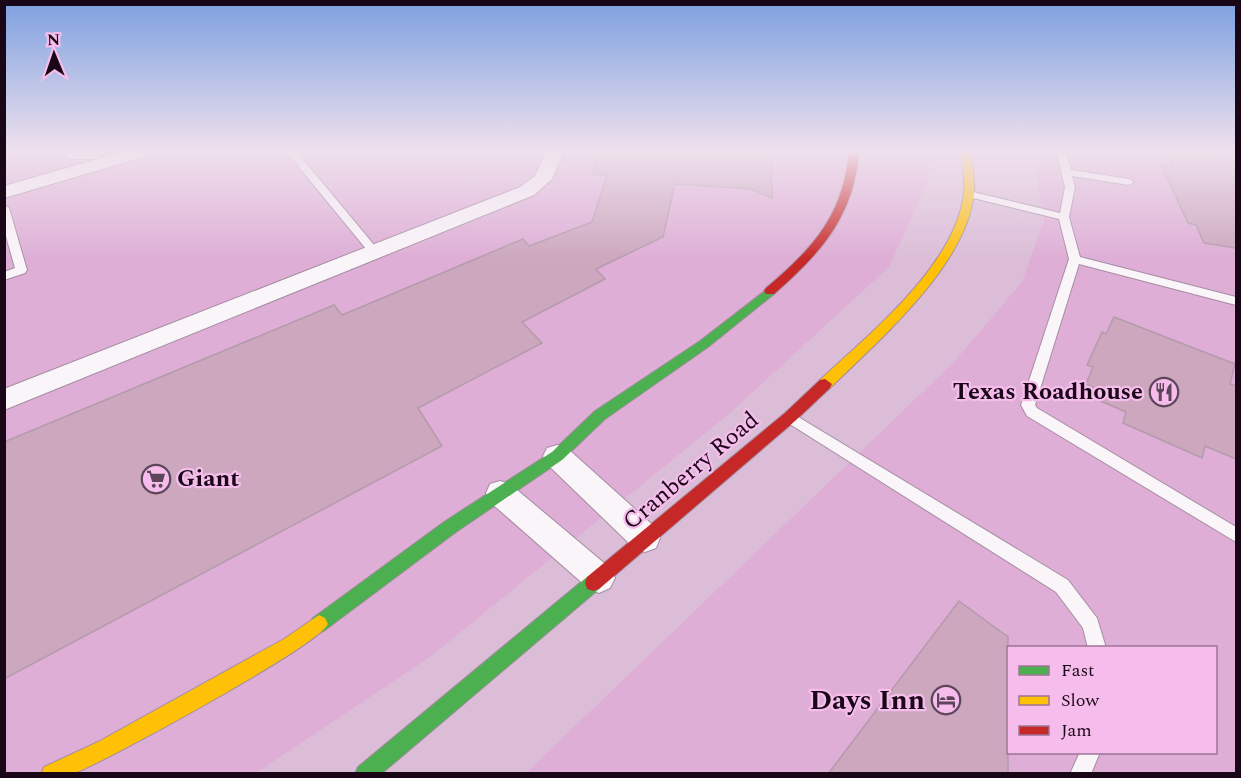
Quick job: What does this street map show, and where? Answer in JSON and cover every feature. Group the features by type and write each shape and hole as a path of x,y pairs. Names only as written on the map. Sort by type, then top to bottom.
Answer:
{"street":[{"path":"4,400 375,253 532,187"},
{"path":"51,774 105,749 290,645 500,493 557,456 600,415 704,344 782,281 815,249 832,225 850,187"},
{"name":"Cranberry Road","path":"364,774 790,417 871,339 929,278 948,253 960,226 969,194 969,187"},
{"path":"557,456 645,538"},
{"path":"500,493 599,579"}],"lane":[{"path":"321,187 375,253"},
{"path":"1070,187 1064,217 1075,259 1028,405 1032,412 1236,535"},
{"path":"969,194 1064,217"},
{"path":"4,208 21,270 4,276"},
{"path":"1075,259 1236,301"},
{"path":"790,417 1062,586 1091,624 1096,646"},
{"path":"1080,774 1090,754"}],"shaded area":[{"path":"5,187 925,187 889,267 730,413 430,657 256,773 5,774"},
{"path":"1039,187 1236,187 1236,773 525,774 954,362 1022,282 1044,220"}],"building":[{"path":"603,187 674,187 663,237 596,269 605,279 522,322 542,343 418,408 442,446 4,679 4,442 334,305 342,315 523,239 529,246 592,222"},
{"path":"725,187 772,187 772,198 751,189"},
{"path":"1172,187 1236,187 1236,248 1204,243 1196,225 1188,223"},
{"name":"Texas Roadhouse","path":"1114,317 1235,364 1230,384 1236,386 1236,459 1205,446 1202,458 1123,423 1126,412 1089,396 1093,387 1086,384 1093,367 1087,365 1102,332 1106,334"},
{"name":"Days Inn","path":"959,601 1008,637 1008,774 828,774"}],"traffic: fast":[{"path":"319,624 450,527 557,456 600,415 704,344 770,291"},
{"path":"365,774 593,583"}],"traffic: slow":[{"path":"825,384 890,322 934,271 952,244 964,218 969,187"},
{"path":"51,774 105,749 290,645 319,624"}],"traffic: jam":[{"path":"770,291 795,269 827,232 836,218 849,187"},
{"path":"593,583 790,417 825,384"}],"place":[{"name":"Texas Roadhouse","path":"1164,392"},
{"name":"Giant","path":"156,479"},
{"name":"Days Inn","path":"946,700"}]}
